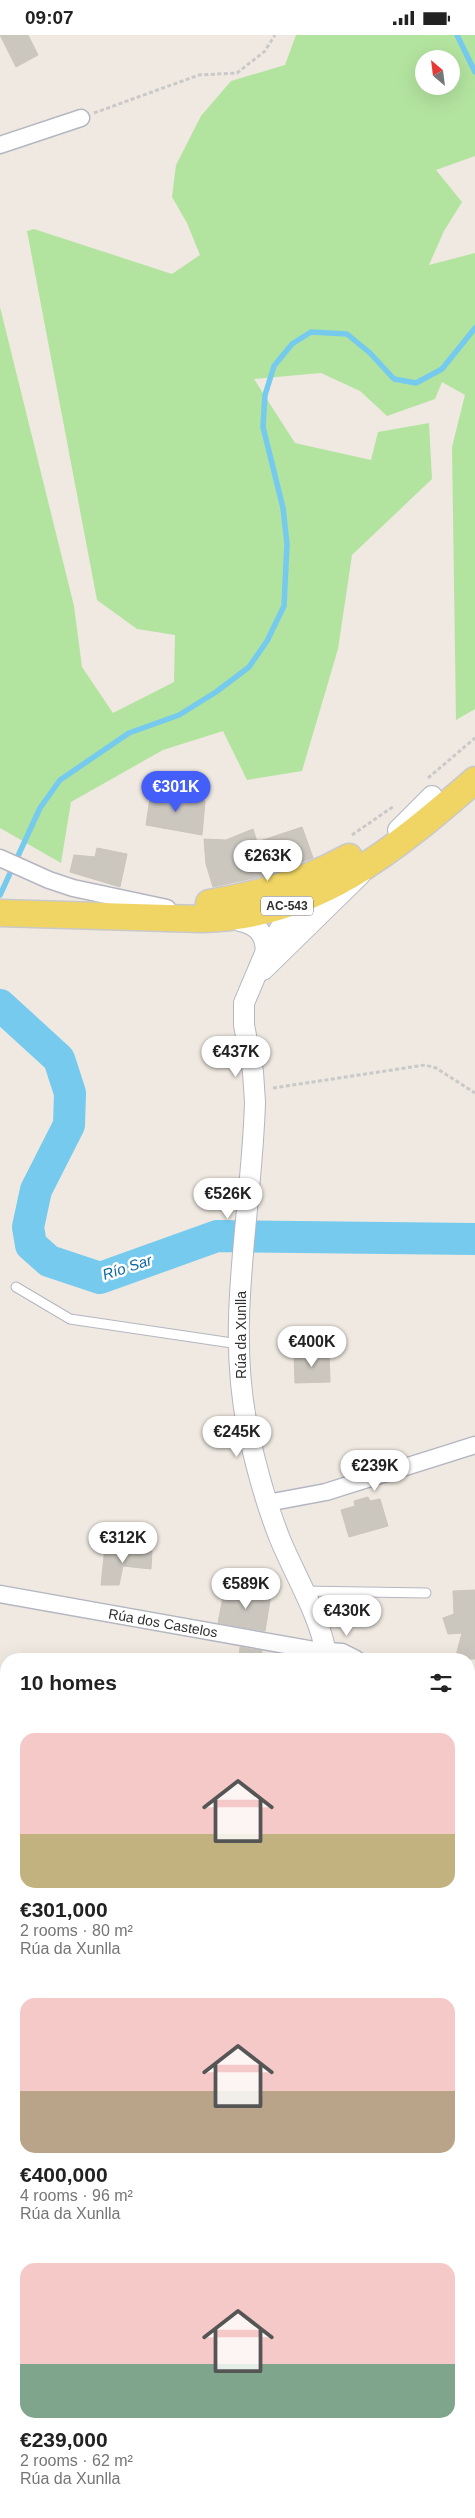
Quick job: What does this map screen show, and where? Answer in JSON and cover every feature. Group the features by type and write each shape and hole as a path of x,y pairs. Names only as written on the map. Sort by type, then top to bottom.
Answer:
{"main road":[{"name":"AC-543","path":"61,913 176,907 259,894 309,877 371,843 429,788 475,760"},
{"name":"AC-543","path":"0,913 61,913 211,919 297,913 410,835 475,780"}],"street":[{"path":"0,145 80,118"},
{"path":"211,919 240,921 297,913 320,882 375,851 429,788"},
{"name":"Rúa da Xunlla","path":"256,977 266,951 297,913 337,898 378,857"},
{"path":"0,858 49,880 86,891 176,907 238,906 297,913"},
{"name":"Rúa da Xunlla","path":"297,913 245,996 243,1011 255,1090 243,1249 239,1344 244,1409 256,1466 267,1503 303,1591 325,1653"},
{"path":"240,921 259,929 265,940 266,951"},
{"path":"267,1503 326,1492 475,1445"},
{"name":"Rúa dos Castelos","path":"0,1595 315,1653"}],"lane":[{"path":"16,1287 70,1319 239,1344"},
{"path":"303,1591 426,1593"}],"path":[{"path":"80,118 199,75 237,73 265,51 275,35"},
{"path":"429,788 475,738"},
{"path":"350,837 396,804"},
{"path":"255,1090 425,1065 436,1068 475,1093"}],"green space":[{"path":"296,35 475,35 475,156 436,170 462,202 444,231 429,265 475,253 475,709 456,720 452,447 465,395 442,382 435,399 387,416 360,391 321,373 254,379 295,443 371,460 378,432 429,423 432,479 352,555 338,649 302,771 247,780 223,731 163,750 71,802 61,863 0,828 0,307 74,606 82,667 113,713 174,682 175,635 137,629 97,600 27,231 34,229 172,274 200,255 187,223 172,197 176,165 201,116 231,81 285,65"}],"building":[{"path":"0,35 28,35 38,55 16,67"},
{"path":"151,792 205,801 202,835 146,825"},
{"path":"302,827 313,858 259,877 213,887 206,864 204,839 226,840 253,829 257,842"},
{"path":"97,848 127,854 120,887 70,872 74,855 95,857"},
{"path":"329,1352 330,1382 295,1383 294,1354"},
{"path":"368,1497 370,1501 380,1499 388,1526 349,1537 341,1510 355,1506 354,1501"},
{"path":"105,1547 121,1551 152,1551 151,1569 123,1566 119,1585 101,1585"},
{"path":"243,1589 271,1594 265,1631 218,1623 223,1597 240,1599"},
{"path":"475,1590 475,1653 457,1653 462,1633 448,1634 443,1618 454,1614 453,1591"},
{"path":"240,1647 262,1651 262,1653 240,1653"}],"waterway":[{"path":"457,35 475,72"},
{"path":"0,895 40,808 60,780 129,733 179,715 216,692 249,667 267,641 284,606 287,544 283,508 263,427 265,395 274,366 292,344 311,332 347,334 370,353 394,379 416,383 442,369 475,328"},
{"name":"Río Sar","path":"0,1005 59,1059 70,1093 69,1125 36,1190 28,1227 31,1245 49,1261 100,1278 217,1236 475,1239"}]}
